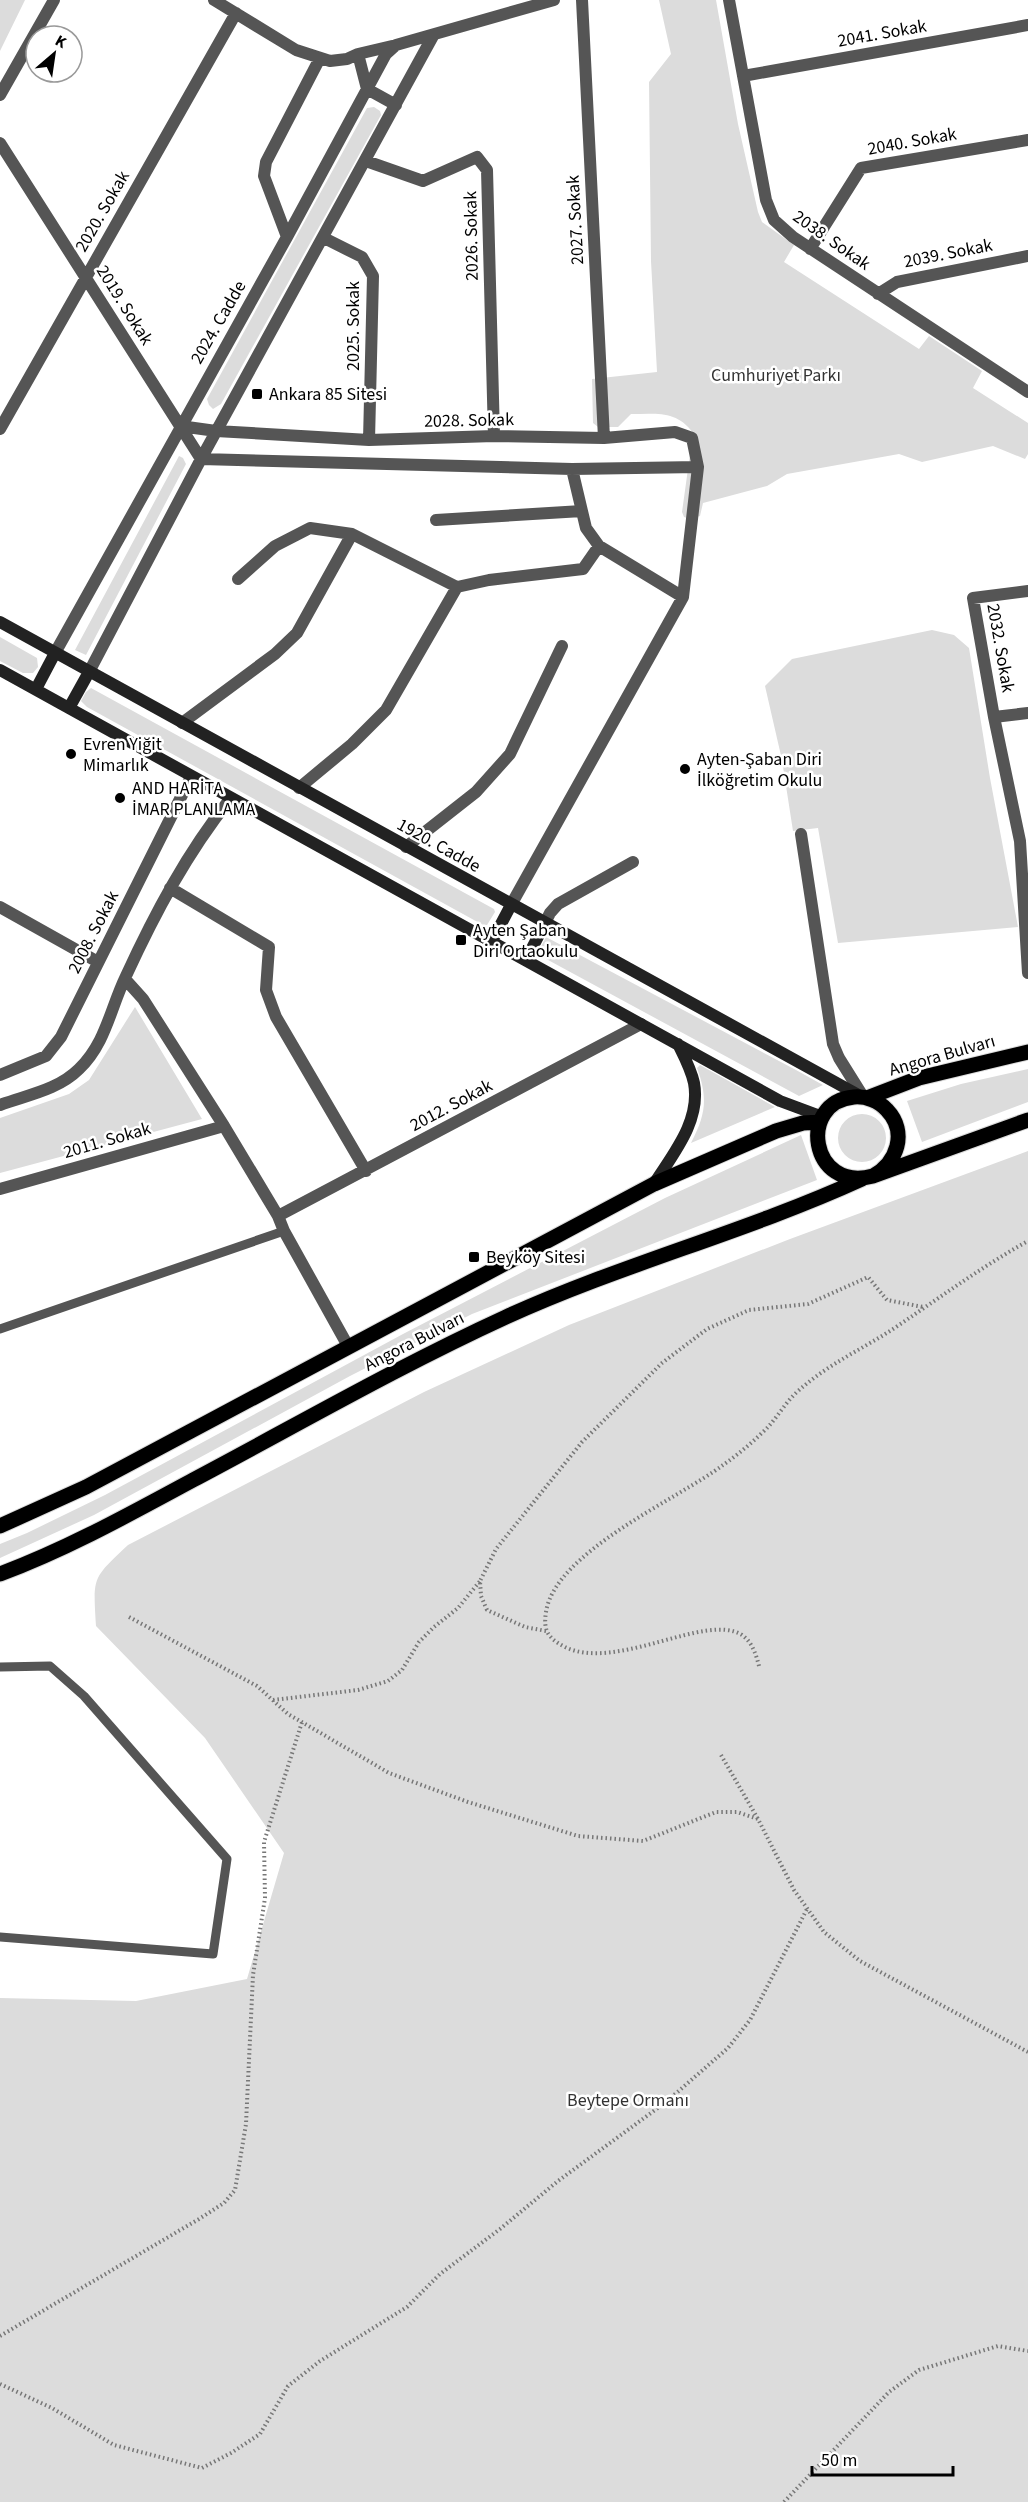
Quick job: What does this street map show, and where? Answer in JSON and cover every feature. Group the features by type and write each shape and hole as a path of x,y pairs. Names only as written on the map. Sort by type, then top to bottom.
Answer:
{"main road":[{"name":"1920. Cadde","path":"0,622 864,1098"},
{"path":"36,689 55,653"},
{"path":"0,670 780,1101 821,1120 817,1143 825,1163 842,1175 867,1177"},
{"path":"69,708 89,672"},
{"path":"492,942 511,905"},
{"path":"526,960 545,923"},
{"path":"654,1184 679,1145 694,1111 694,1082 678,1044"},
{"name":"Angora Bulvarı","path":"0,1526 86,1486 654,1184 782,1129 821,1120 839,1101 864,1098 919,1078 1028,1052"},
{"name":"Angora Bulvarı","path":"864,1098 887,1110 898,1131 898,1147 891,1161 867,1177"},
{"name":"Angora Bulvarı","path":"0,1574 87,1536 354,1394 507,1317 665,1254 804,1206 867,1177 1028,1120"}],"street":[{"path":"0,95 54,0"},
{"path":"214,0 296,50 330,61 347,59 358,54 433,36 554,0"},
{"name":"2027. Sokak","path":"582,0 604,438"},
{"name":"2038. Sokak","path":"729,0 770,212 774,220 810,249 1028,392"},
{"name":"2020. Sokak","path":"0,429 236,13"},
{"name":"2041. Sokak","path":"743,76 1028,25"},
{"path":"89,672 201,459 433,36"},
{"name":"2024. Cadde","path":"55,653 287,237 386,54 396,45"},
{"path":"358,54 367,89 396,105"},
{"path":"287,237 264,176 266,162 320,58"},
{"name":"2040. Sokak","path":"810,249 861,168 1028,140"},
{"name":"2019. Sokak","path":"0,143 201,459"},
{"name":"2026. Sokak","path":"366,161 423,181 477,156 487,170 494,436"},
{"name":"2025. Sokak","path":"324,238 362,257 372,276 369,440"},
{"name":"2039. Sokak","path":"878,294 897,282 1028,256"},
{"name":"2028. Sokak","path":"180,426 216,432 369,440 494,436 604,438 675,432 692,438 698,467 683,597"},
{"path":"201,459 572,470 698,467"},
{"path":"511,905 683,597 599,546 586,528 572,470"},
{"path":"436,520 582,511"},
{"path":"238,579 275,546 310,528 352,534 457,587 489,580 583,569 599,546"},
{"path":"182,723 276,654 297,633 352,534"},
{"path":"299,788 352,744 386,710 457,587"},
{"name":"2032. Sokak","path":"1027,965 1024,840 994,717 973,598 1028,591"},
{"path":"406,847 476,792 510,754 562,646"},
{"path":"994,717 1028,713"},
{"name":"2008. Sokak","path":"0,1075 46,1056 61,1038 191,777"},
{"path":"0,1105 59,1085 79,1070 100,1045 125,979 170,888 206,829 230,799"},
{"path":"801,834 833,1044 864,1098"},
{"path":"545,923 558,904 633,862"},
{"path":"170,888 269,947 266,990 276,1017 366,1171"},
{"path":"0,907 98,962"},
{"path":"125,979 143,999 224,1126 278,1216 284,1232 348,1346"},
{"name":"2012. Sokak","path":"278,1216 641,1024"},
{"name":"2011. Sokak","path":"0,1189 224,1126"}],"lane":[{"path":"0,1329 284,1232"},
{"path":"0,1667 50,1666 84,1696 227,1859 213,1954 0,1937"}],"path":[{"path":"759,1666 756,1651 742,1635 727,1629 700,1632 621,1651 588,1654 567,1648 551,1639 544,1625 547,1606 555,1588 601,1542 724,1464 768,1427 796,1393 836,1360 898,1326 923,1307 1028,1241"},
{"path":"273,1700 358,1690 388,1681 402,1670 419,1642 458,1608 480,1581 496,1549 582,1442 662,1363 708,1329 749,1311 808,1304 868,1277 887,1299 923,1307"},
{"path":"480,1581 481,1596 487,1610 525,1627 547,1631"},
{"path":"129,1617 257,1686 302,1722 389,1773 468,1802 578,1836 643,1841 716,1812 737,1812 758,1819"},
{"path":"0,2336 199,2219 224,2203 235,2190 246,2124 253,1975 265,1898 264,1842 302,1722"},
{"path":"721,1755 758,1819 794,1890 824,1932 860,1961 1028,2052"},
{"path":"0,2384 52,2408 114,2445 202,2468 231,2453 260,2434 288,2386 320,2361 407,2307 440,2274 558,2181 666,2102 728,2048 750,2020 807,1909"},
{"path":"784,2502 889,2392 919,2370 998,2346 1028,2351"}],"green space":[{"path":"0,0 25,0 0,51"},
{"name":"Cumhuriyet Parkı","path":"659,0 716,0 738,124 758,212 762,222 794,245 784,262 919,349 929,336 982,371 973,388 1028,423 1028,454 1025,459 993,446 922,462 899,454 787,474 767,486 703,503 700,516 690,519 684,517 682,512 693,433 687,426 673,417 657,414 631,414 618,427 598,427 593,423 592,379 657,372 651,261 649,82 671,54"},
{"path":"374,107 380,111 381,115 221,404 213,409 207,399 367,108"},
{"path":"179,456 186,464 86,655 75,650"},
{"path":"932,630 954,635 969,648 990,778 1018,927 838,943 818,828 793,831 782,760 765,686 792,659"},
{"path":"0,637 37,658 38,667 33,673 23,673 0,661"},
{"path":"91,688 494,909 495,912 487,925 483,925 87,707 81,701"},
{"path":"546,937 823,1085 799,1096 537,954"},
{"path":"135,1007 202,1119 0,1173 0,1118 69,1094 89,1080"},
{"path":"700,1065 775,1107 691,1143 700,1123 704,1106 703,1088 697,1068"},
{"path":"1028,1069 1028,1102 922,1142 907,1101 961,1084"},
{"path":"857,1114 867,1114 879,1121 886,1133 886,1143 879,1155 867,1162 857,1162 842,1151 838,1143 838,1133 849,1118"},
{"path":"801,1135 817,1180 472,1314 350,1376 94,1515 0,1558 0,1544 105,1495 403,1334 665,1198"},
{"name":"Beytepe Ormanı","path":"1028,1151 1028,2502 0,2502 0,1998 136,2001 247,1979 284,1853 205,1738 96,1626 95,1587 101,1572 128,1545 424,1392 569,1325 790,1239"}],"place":[{"name":"Ankara 85 Sitesi","path":"257,394"},
{"name":"Evren Yiğit Mimarlık","path":"71,754"},
{"name":"Ayten-Şaban Diri İlköğretim Okulu","path":"685,769"},
{"name":"AND HARİTA İMAR PLANLAMA","path":"120,798"},
{"name":"Ayten Şaban Diri Ortaokulu","path":"461,940"},
{"name":"Beyköy Sitesi","path":"474,1257"}]}
